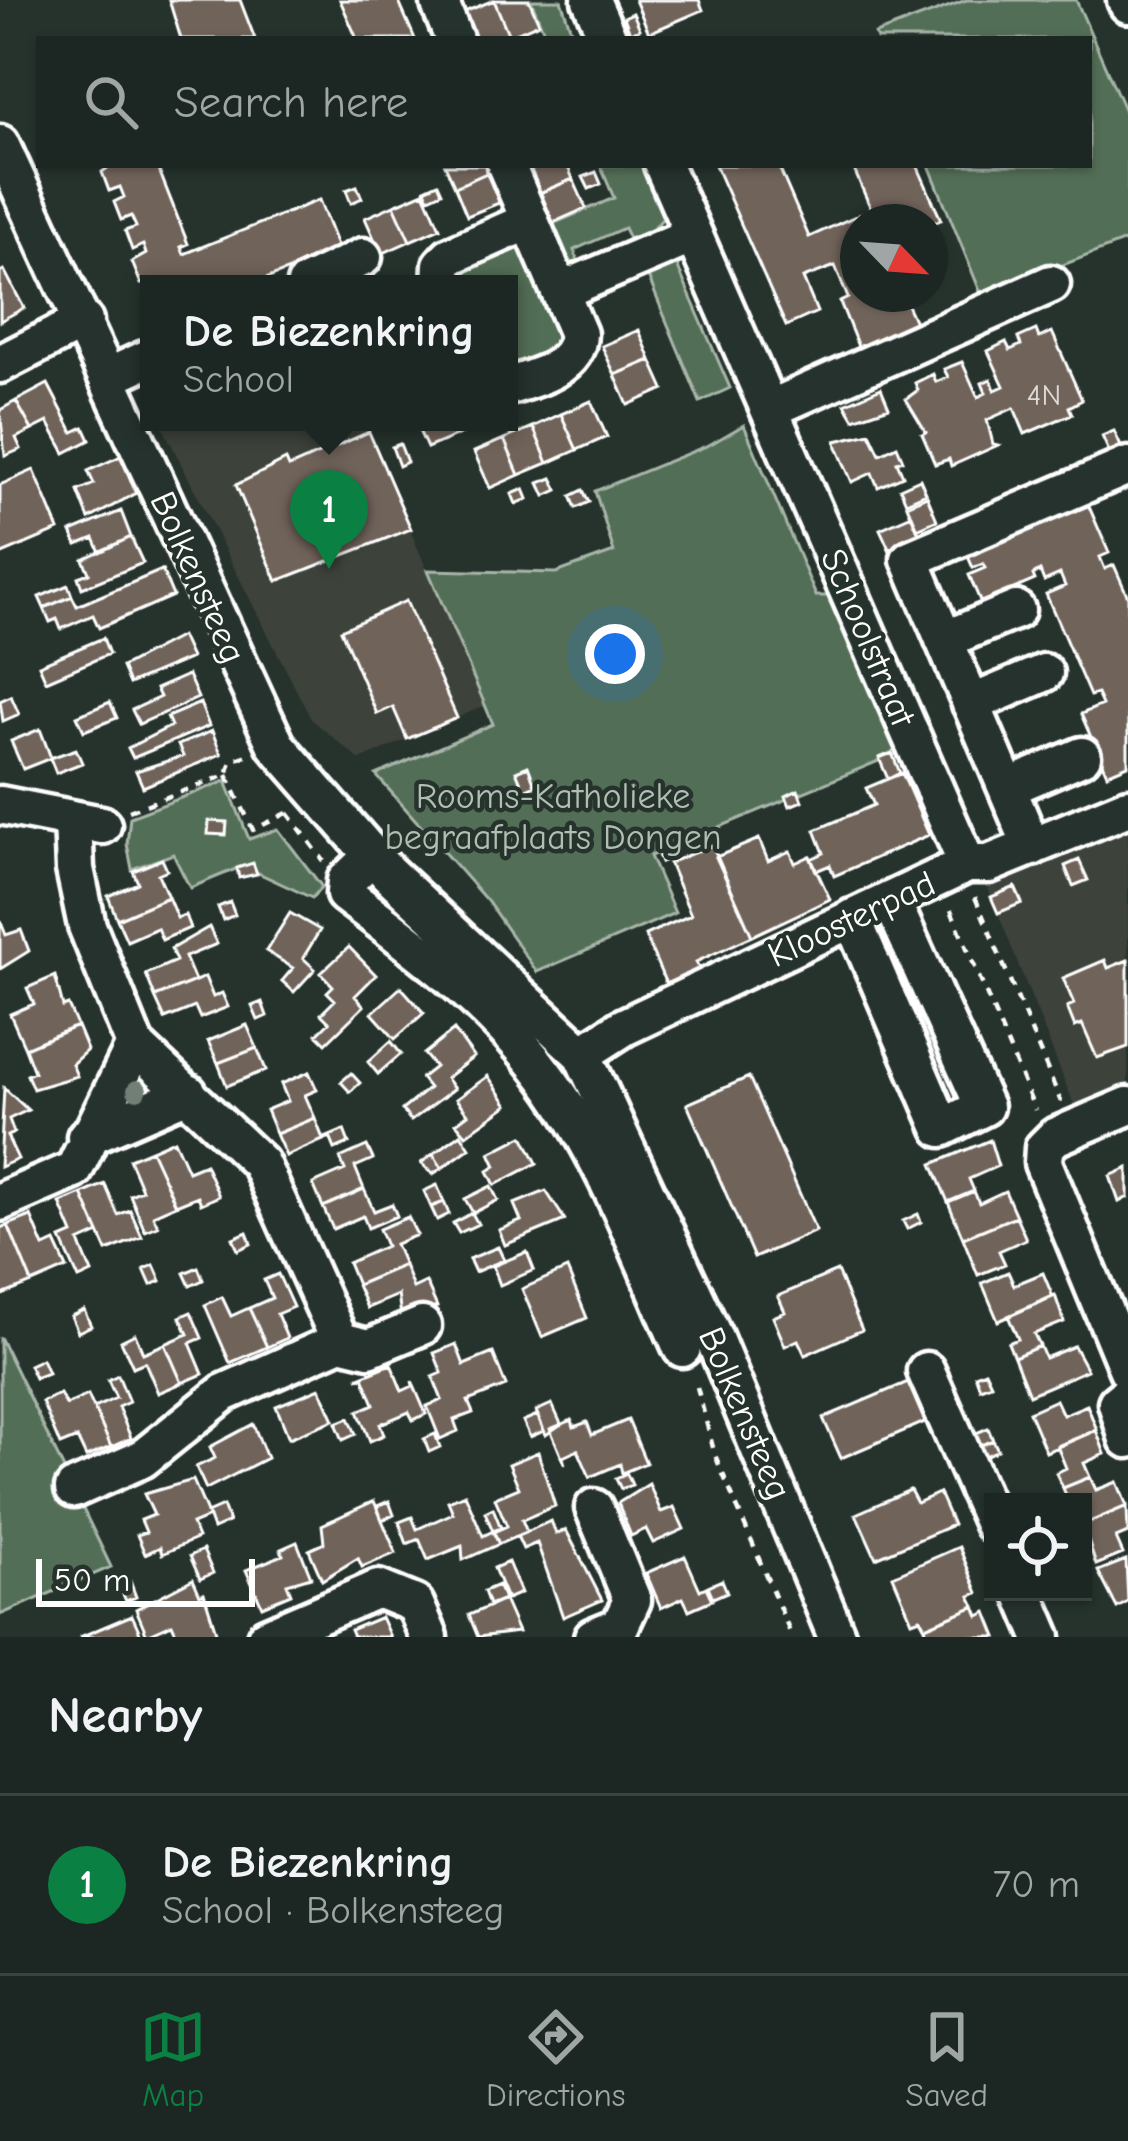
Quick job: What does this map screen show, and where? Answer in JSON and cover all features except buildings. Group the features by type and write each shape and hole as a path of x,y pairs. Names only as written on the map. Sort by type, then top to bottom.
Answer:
{"street":[{"path":"591,0 607,36"},
{"path":"442,2 453,36"},
{"name":"Bolkensteeg","path":"0,144 12,196 84,321 276,745 373,855 582,1054 682,1348"},
{"path":"507,168 578,334 573,356 518,382"},
{"name":"Schoolstraat","path":"664,168 770,409 952,871"},
{"path":"441,275 449,256 529,221"},
{"path":"561,291 693,235"},
{"path":"325,275 363,257"},
{"path":"770,409 1051,284"},
{"path":"0,364 84,321"},
{"path":"110,376 140,362"},
{"path":"1032,847 910,559 1128,466"},
{"path":"944,640 1016,610"},
{"path":"971,704 1044,673"},
{"path":"1007,788 1082,757"},
{"path":"0,805 87,823 75,868 87,926 135,1045 260,1163 340,1341"},
{"name":"Kloosterpad","path":"582,1054 624,1027 952,871 989,865 1128,807"},
{"path":"346,881 373,855"},
{"name":"Bolkensteeg","path":"346,881 345,894 433,960 518,1043 634,1199 837,1637"},
{"path":"852,918 942,1128 984,1107 891,900"},
{"path":"0,1202 74,1170 86,1137 135,1045"},
{"path":"86,1137 188,1093"},
{"path":"1128,1106 1055,1140 1043,1163 1128,1370"},
{"path":"74,1489 142,1459 224,1393 340,1341 369,1348 422,1326"},
{"path":"926,1371 984,1503"},
{"path":"1128,1394 1117,1403 1128,1439"},
{"path":"593,1637 620,1626 632,1600 594,1508"},
{"path":"266,1637 378,1589 415,1604 429,1637"},
{"path":"1026,1601 1042,1637"}],"path":[{"path":"87,823 112,809 136,812 227,776 253,830 288,813 346,881"},
{"path":"952,871 970,884 1055,1140"},
{"path":"952,871 1055,1140"},
{"name":"Bolkensteeg","path":"682,1348 715,1456 792,1637"}],"shaded area":[{"path":"165,431 369,431 484,706 360,760 311,719"},
{"path":"1128,818 1128,1093 1078,1115 984,878"}],"green space":[{"path":"531,0 561,0 573,36 546,36"},
{"path":"966,0 1076,0 1092,36 876,36"},
{"path":"1092,36 1128,118 1128,240 982,296 930,168 1092,168"},
{"path":"601,168 656,168 664,217 634,249 624,228 574,250 581,269 565,267 550,225 614,198"},
{"path":"522,244 566,343 518,373 518,275 450,274"},
{"path":"675,261 730,388 700,402 647,274"},
{"name":"Rooms-Katholieke begraafplaats Dongen","path":"744,425 816,596 845,596 910,748 650,856 675,913 537,972 487,901 376,775 493,724 428,570 556,573 614,552 595,491 709,445"},
{"path":"226,781 249,839 278,829 322,887 312,898 243,866 190,888 173,854 132,869 127,844 130,817"},
{"path":"0,1337 111,1567 0,1615"}],"place":[{"name":"De Biezenkring","path":"329,569"}]}
